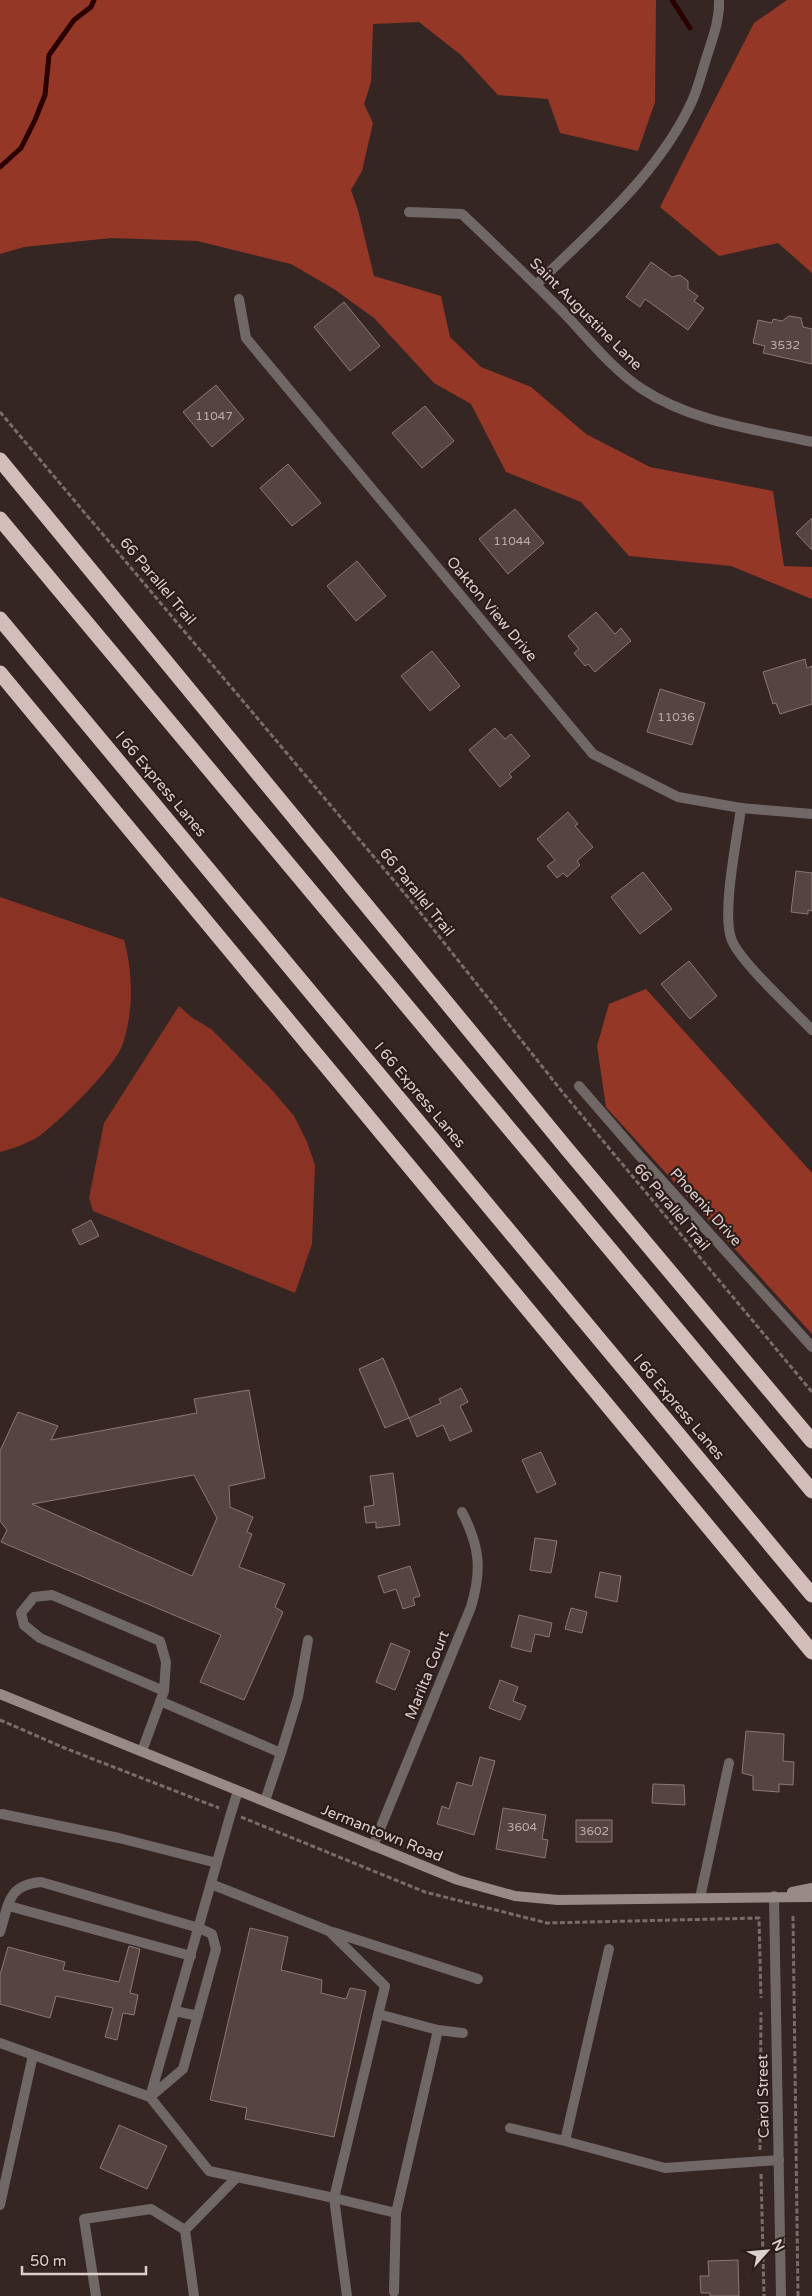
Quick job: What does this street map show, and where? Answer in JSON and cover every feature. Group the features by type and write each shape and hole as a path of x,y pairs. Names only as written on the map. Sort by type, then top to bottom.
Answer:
{"highway":[{"path":"0,460 567,1149 812,1441"},
{"path":"0,519 812,1491"},
{"name":"I 66 Express Lanes","path":"0,619 812,1595"},
{"path":"0,672 812,1652"}],"main road":[{"name":"Jermantown Road","path":"0,1694 373,1846 476,1885 536,1900 812,1897"},
{"name":"Jermantown Road","path":"774,1896 812,1888"}],"street":[{"path":"536,285 625,198 664,149 693,99 720,12 719,0"},
{"name":"Saint Augustine Lane","path":"409,212 462,214 536,285 609,360 642,389 672,405 708,419 812,442"},
{"name":"Oakton View Drive","path":"240,298 246,338 593,754 678,797 741,808 812,814"},
{"path":"741,808 728,913 731,939 750,965 812,1030"},
{"name":"Phoenix Drive","path":"579,1086 812,1347"},
{"name":"Marilta Court","path":"373,1846 471,1607 477,1588 476,1544 462,1512"},
{"path":"142,1752 162,1696 166,1662 160,1641 52,1594 34,1597 21,1613 24,1625 40,1638 162,1696 281,1753"},
{"path":"265,1801 298,1697 308,1640"},
{"path":"700,1898 729,1763"},
{"path":"150,2097 238,1791"},
{"path":"2,1814 119,1838 217,1863"},
{"path":"0,1932 13,1893 26,1884 41,1882 199,1928 212,1934 216,1949 184,2069 150,2097"},
{"path":"211,1884 329,1931 478,1979"},
{"name":"Carol Street","path":"774,1896 781,2296"},
{"path":"9,1906 191,1956"},
{"path":"329,1931 385,1986 334,2198 347,2296"},
{"path":"565,2141 609,1949"},
{"path":"175,2011 198,2016"},
{"path":"378,2014 438,2030 463,2033"},
{"path":"394,2292 396,2213 438,2030"},
{"path":"0,2043 150,2097 209,2171 396,2213"},
{"path":"0,2205 33,2055"},
{"path":"510,2128 665,2168 779,2160"},
{"path":"185,2230 237,2177"},
{"path":"96,2296 84,2219 151,2209 185,2230"},
{"path":"185,2230 194,2296"}],"path":[{"name":"66 Parallel Trail","path":"0,412 410,901 564,1094 812,1392"},
{"path":"793,1916 798,2296"},
{"path":"759,1918 761,2001"},
{"path":"761,2010 760,2161 764,2296"}],"shaded area":[{"path":"0,0 656,0 655,102 638,151 560,133 548,99 498,95 461,55 419,22 373,24 371,82 364,104 373,123 362,171 351,190 358,210 374,276 441,296 450,337 481,367 531,387 586,434 650,467 773,491 784,566 812,567 812,599 731,566 629,556 581,502 506,472 471,404 434,383 374,318 334,289 291,264 197,241 111,238 24,247 0,254"},
{"path":"787,0 812,0 812,273 778,243 719,256 660,207 754,23"},
{"path":"0,897 124,940 129,965 131,993 126,1033 122,1046 109,1066 74,1105 42,1134 27,1143 0,1152"},
{"path":"646,989 812,1173 812,1334 606,1107 597,1046 609,1004"},
{"path":"179,1006 191,1017 211,1029 272,1090 294,1116 307,1142 315,1165 312,1244 295,1293 93,1211 89,1198 104,1123"}],"building":[{"path":"651,262 672,277 680,275 688,281 688,289 698,296 694,301 704,308 688,330 645,299 640,307 626,297"},
{"path":"344,302 380,346 350,371 314,327"},
{"path":"789,316 801,318 803,327 812,329 812,364 763,353 765,346 753,343 758,320 772,323 773,319 782,321"},
{"path":"216,385 244,419 212,447 183,412"},
{"path":"425,406 454,441 422,468 392,433"},
{"path":"288,464 321,503 292,526 260,488"},
{"path":"515,509 544,543 508,574 479,539"},
{"path":"812,518 812,550 796,533"},
{"path":"357,561 386,596 356,621 327,586"},
{"path":"596,612 615,634 621,628 631,641 595,672 588,664 585,666 574,653 579,649 568,636"},
{"path":"432,651 460,686 430,711 401,676"},
{"path":"805,659 807,668 812,666 812,704 780,714 776,703 773,704 763,672"},
{"path":"660,689 705,703 692,745 647,732"},
{"path":"495,728 505,739 511,734 530,756 509,774 512,777 500,787 469,750"},
{"path":"568,812 578,824 575,826 593,847 577,861 580,865 567,877 563,873 557,878 547,866 555,860 537,839"},
{"path":"796,871 812,873 812,911 808,910 808,914 791,912"},
{"path":"643,872 672,909 640,934 611,897"},
{"path":"689,961 717,996 690,1019 661,984"},
{"path":"91,1220 99,1236 80,1245 72,1230"},
{"path":"383,1358 409,1418 385,1428 359,1369"},
{"path":"461,1388 468,1402 460,1406 472,1431 450,1441 443,1425 417,1437 409,1418 441,1403 439,1399"},
{"path":"249,1390 265,1478 229,1486 230,1507 253,1517 247,1532 252,1534 239,1567 285,1584 275,1607 283,1612 244,1700 200,1682 221,1635 1,1542 7,1530 0,1521 0,1451 18,1412 58,1426 51,1440 197,1413 194,1399","holes":["194,1475 217,1518 192,1576 32,1504"]},
{"path":"541,1452 556,1484 537,1493 522,1460"},
{"path":"393,1473 400,1525 376,1528 376,1522 366,1523 364,1507 374,1505 370,1476"},
{"path":"535,1538 557,1541 551,1573 530,1570"},
{"path":"410,1566 420,1596 413,1598 415,1605 403,1609 396,1589 384,1593 378,1576"},
{"path":"600,1572 621,1576 617,1602 595,1597"},
{"path":"571,1608 587,1612 582,1633 565,1629"},
{"path":"519,1615 552,1623 549,1637 535,1634 531,1652 511,1647"},
{"path":"391,1643 410,1651 395,1690 376,1682"},
{"path":"500,1680 518,1687 513,1701 526,1706 520,1720 489,1708"},
{"path":"746,1731 784,1734 783,1761 794,1762 793,1785 779,1784 779,1792 753,1790 753,1776 742,1773"},
{"path":"480,1757 495,1761 474,1835 437,1824 442,1806 449,1809 457,1782 472,1786"},
{"path":"653,1784 684,1785 685,1805 652,1803"},
{"path":"503,1808 546,1815 542,1839 548,1840 545,1858 496,1849"},
{"path":"576,1820 612,1820 612,1842 576,1842"},
{"path":"250,1928 288,1937 281,1970 322,1980 321,1993 346,1999 350,1988 366,1991 334,2137 245,2119 247,2108 210,2100"},
{"path":"129,1946 140,1949 130,1993 138,1995 134,2015 123,2013 117,2040 105,2037 113,2008 56,1996 50,2018 0,2004 0,1975 8,1947 65,1962 63,1970 119,1982"},
{"path":"119,2125 167,2146 147,2189 100,2168"},
{"path":"738,2260 739,2296 710,2296 710,2293 701,2293 700,2276 709,2276 708,2261"}],"waterway":[{"path":"0,167 21,148 35,120 45,95 49,55 74,20 91,7 94,0"},
{"path":"672,0 690,28"}]}
